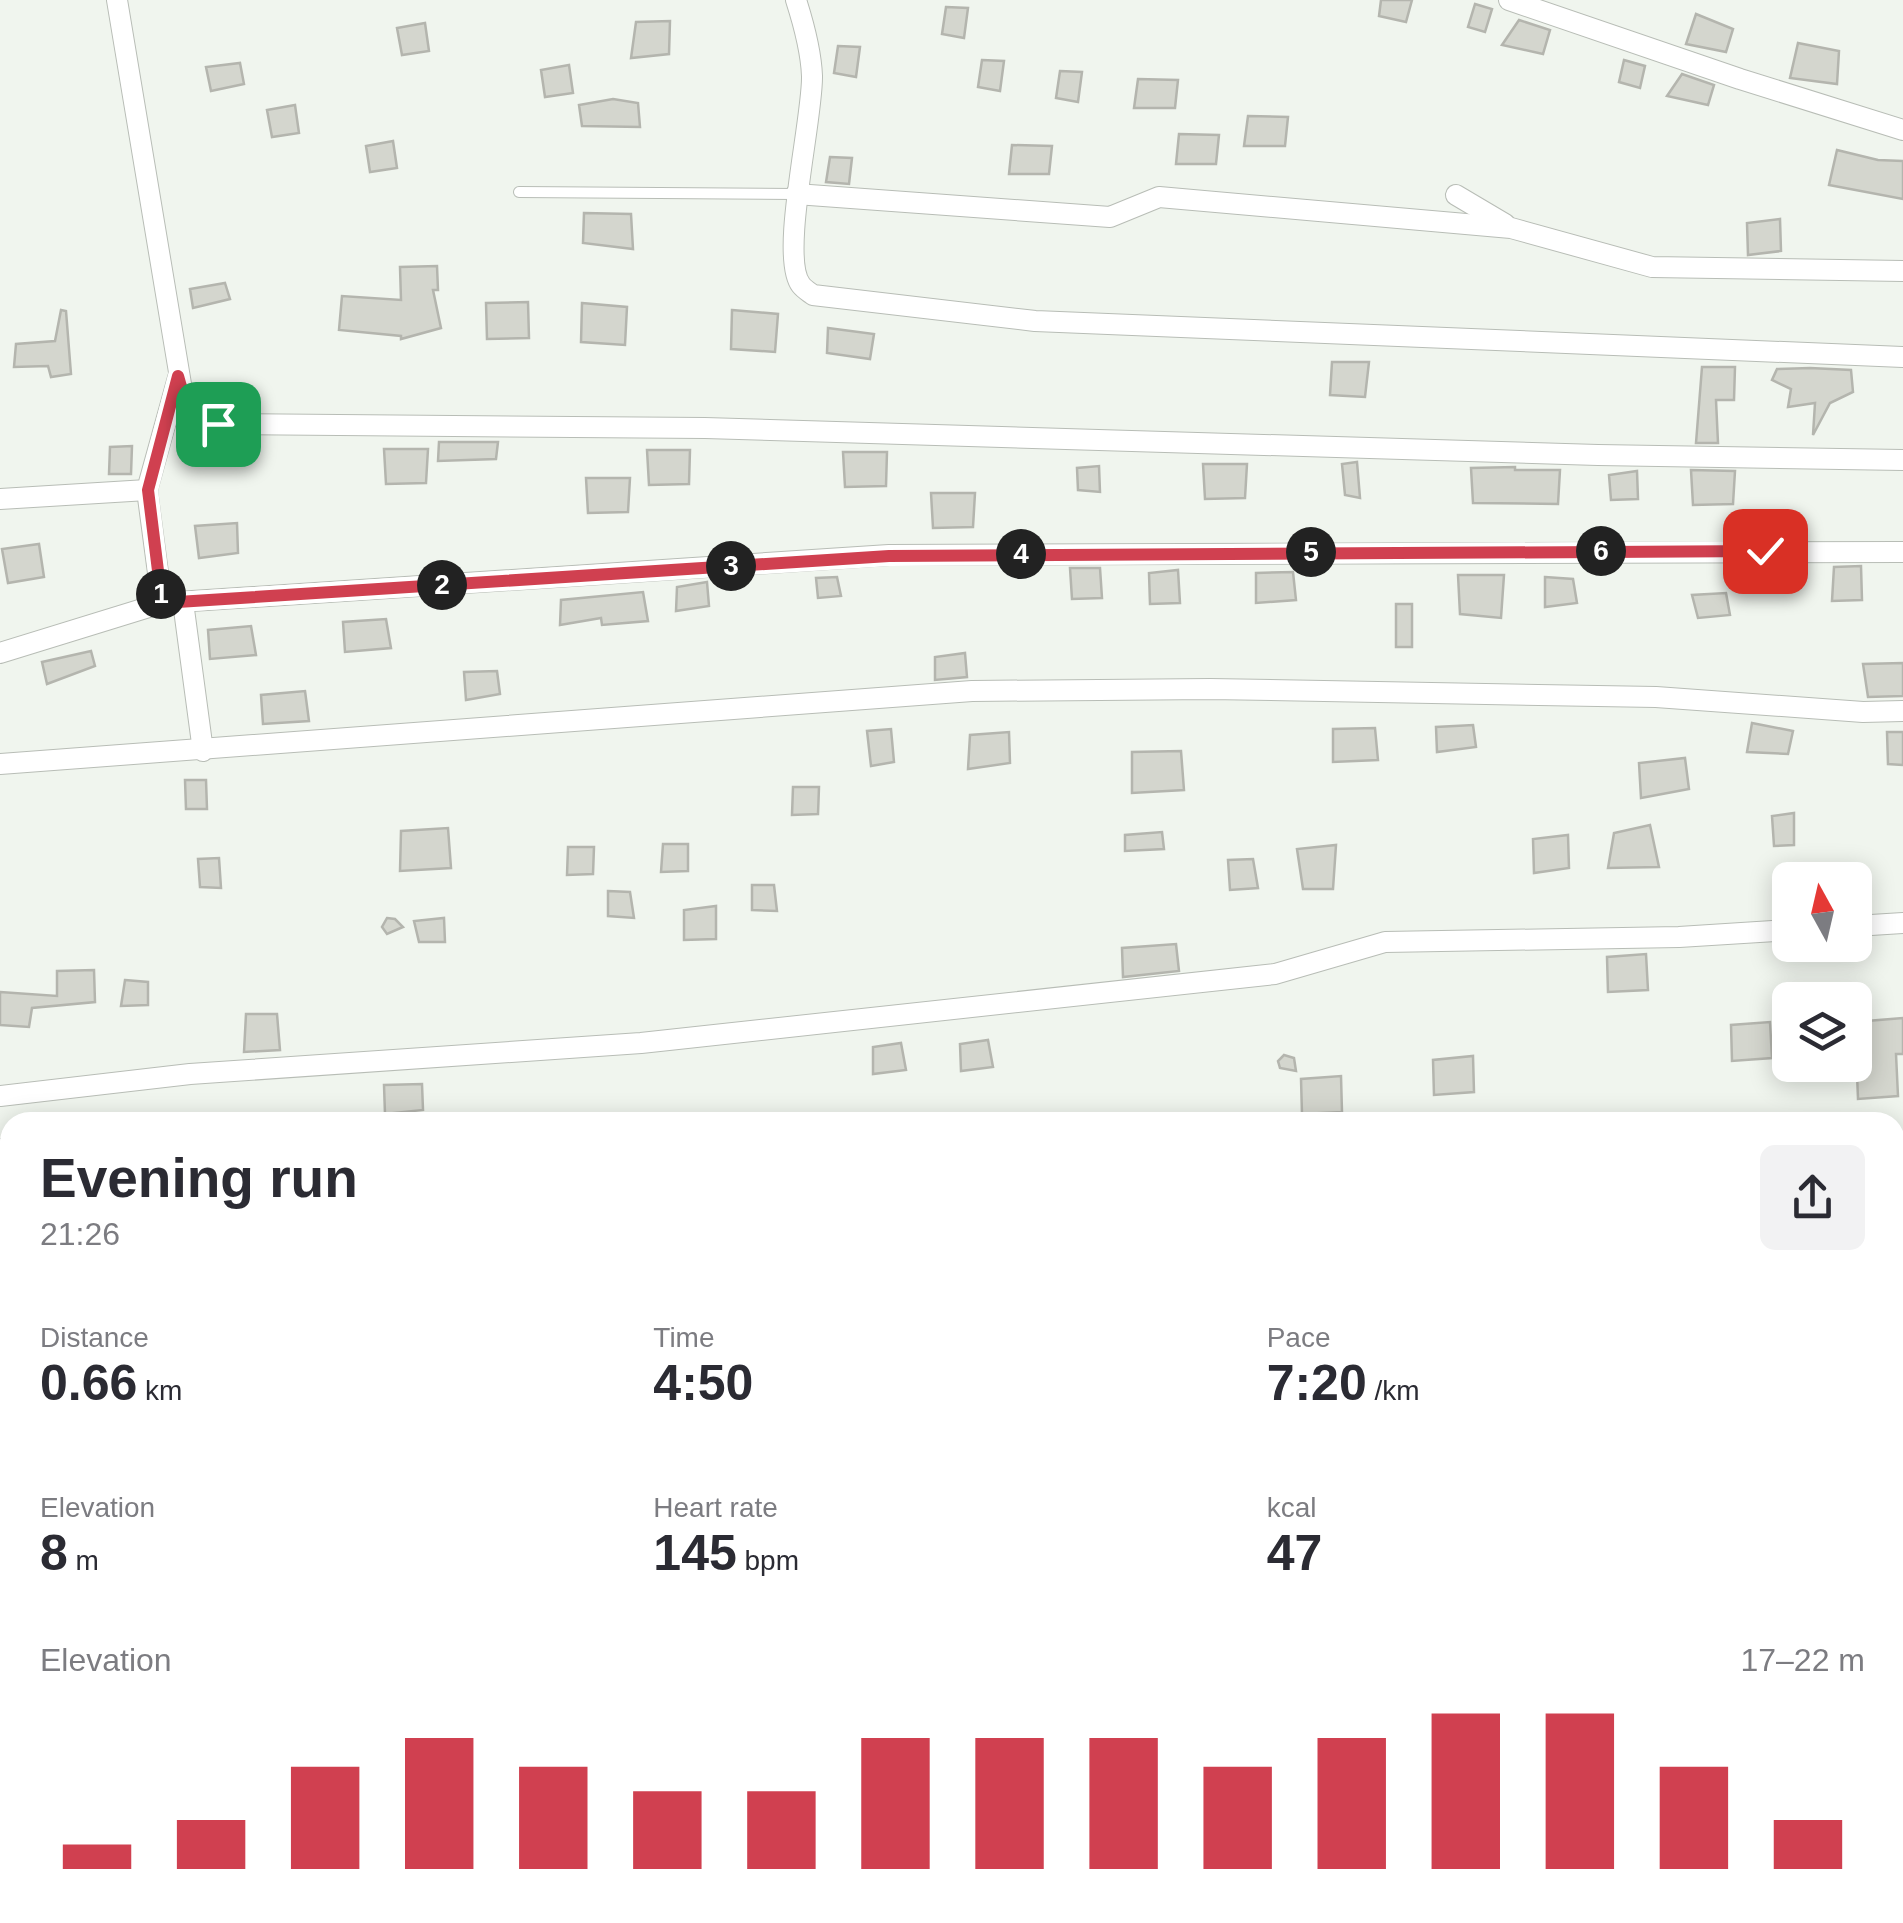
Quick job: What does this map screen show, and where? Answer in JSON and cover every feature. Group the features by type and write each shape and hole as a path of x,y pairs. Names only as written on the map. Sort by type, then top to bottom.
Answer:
{"street":[{"path":"117,0 178,376 183,396 199,416 218,424 704,428 1598,455 1903,460"},
{"path":"796,0 812,75 810,118 796,194 794,266 800,284 813,295 1035,320 1903,356"},
{"path":"1509,0 1903,130"},
{"path":"796,194 1110,217 1158,197 1511,228 1652,267 1903,271"},
{"path":"1456,195 1511,228"},
{"path":"178,376 148,490 202,751"},
{"path":"0,499 148,490"},
{"path":"0,652 172,603 889,556 1903,552"},
{"path":"0,764 972,691 1210,690 1656,697 1863,712 1903,711"},
{"path":"1872,925 1903,923"},
{"path":"0,1096 190,1074 640,1043 1275,974 1385,942 1679,937 1772,931"}],"lane":[{"path":"519,192 796,194"}],"building":[{"path":"1381,0 1412,0 1406,22 1379,16"},
{"path":"1475,4 1492,9 1485,32 1468,27"},
{"path":"946,7 968,8 964,38 942,34"},
{"path":"1696,14 1733,29 1726,52 1686,44"},
{"path":"1519,20 1550,30 1543,54 1502,45"},
{"path":"670,21 669,54 631,58 636,22"},
{"path":"425,23 429,51 402,55 397,28"},
{"path":"1798,43 1839,51 1837,84 1790,78"},
{"path":"838,46 860,47 856,77 834,73"},
{"path":"982,60 1004,61 1000,91 978,87"},
{"path":"1624,60 1645,66 1640,88 1619,82"},
{"path":"240,63 244,84 211,91 206,67"},
{"path":"569,65 573,93 545,97 541,70"},
{"path":"1060,71 1082,72 1078,102 1056,98"},
{"path":"1682,74 1714,85 1708,105 1667,96"},
{"path":"1138,79 1178,80 1175,108 1134,108"},
{"path":"613,99 638,103 640,127 582,126 579,105"},
{"path":"295,105 299,133 272,137 267,110"},
{"path":"1248,116 1288,117 1285,146 1244,146"},
{"path":"1179,134 1219,135 1216,164 1176,164"},
{"path":"393,141 397,168 370,172 366,146"},
{"path":"1012,145 1052,146 1049,174 1009,174"},
{"path":"1837,150 1878,160 1903,161 1903,199 1829,185"},
{"path":"830,157 852,158 849,184 826,182"},
{"path":"584,213 631,214 633,249 583,243"},
{"path":"1780,219 1781,251 1748,255 1747,223"},
{"path":"437,266 438,290 433,290 441,328 401,339 339,330 342,296 401,300 400,267"},
{"path":"225,283 230,299 193,308 190,289"},
{"path":"528,302 529,338 487,339 486,303"},
{"path":"582,303 627,307 625,345 581,342"},
{"path":"61,310 66,311 71,374 51,377 48,366 14,367 16,344 55,341"},
{"path":"732,310 778,314 775,352 731,349"},
{"path":"828,328 874,334 870,359 827,353"},
{"path":"1332,362 1369,362 1365,397 1330,395"},
{"path":"1702,367 1735,367 1734,400 1716,400 1718,443 1696,443"},
{"path":"1777,369 1851,370 1853,392 1830,403 1813,435 1815,403 1788,407 1791,389 1772,380"},
{"path":"439,442 498,442 496,459 438,461"},
{"path":"132,446 131,474 109,474 110,447"},
{"path":"384,449 428,449 426,483 386,484"},
{"path":"647,450 690,450 689,484 649,485"},
{"path":"843,452 887,452 886,486 845,487"},
{"path":"1357,462 1360,498 1345,495 1342,464"},
{"path":"1203,464 1247,464 1245,498 1205,499"},
{"path":"1099,466 1100,492 1078,490 1077,468"},
{"path":"1471,468 1560,470 1558,504 1473,503"},
{"path":"1691,470 1735,471 1733,504 1693,505"},
{"path":"1637,471 1638,499 1611,500 1609,475"},
{"path":"586,478 630,478 628,512 588,513"},
{"path":"931,493 975,493 973,527 933,528"},
{"path":"237,523 238,553 199,558 195,526"},
{"path":"39,544 44,577 8,583 2,549"},
{"path":"1861,566 1862,600 1832,601 1834,567"},
{"path":"1070,568 1100,568 1102,598 1072,599"},
{"path":"1178,570 1180,603 1150,604 1149,573"},
{"path":"1293,572 1296,600 1256,603 1256,573"},
{"path":"1458,575 1504,575 1501,618 1460,614"},
{"path":"837,577 841,596 818,598 816,578"},
{"path":"1545,577 1573,579 1577,603 1545,607"},
{"path":"707,582 709,606 676,611 677,587"},
{"path":"643,592 648,621 602,625 601,618 560,625 561,600"},
{"path":"1726,593 1730,615 1698,618 1692,595"},
{"path":"1396,604 1412,604 1412,647 1396,647"},
{"path":"386,619 391,648 345,652 343,622"},
{"path":"251,626 256,655 210,659 208,630"},
{"path":"91,651 95,666 47,684 42,662"},
{"path":"965,653 967,677 935,680 935,657"},
{"path":"1903,663 1903,696 1868,697 1863,664"},
{"path":"497,671 500,694 466,700 464,672"},
{"path":"305,691 309,721 263,724 261,695"},
{"path":"1752,723 1793,731 1788,754 1747,752"},
{"path":"1473,725 1476,747 1437,752 1436,727"},
{"path":"1375,728 1378,760 1333,762 1333,729"},
{"path":"891,729 894,762 871,766 867,731"},
{"path":"1009,732 1010,763 968,769 970,735"},
{"path":"1887,732 1903,732 1903,765 1888,764"},
{"path":"1181,751 1184,790 1132,793 1132,752"},
{"path":"1685,758 1689,789 1641,798 1639,763"},
{"path":"185,780 206,780 207,809 186,809"},
{"path":"793,787 819,787 818,814 792,815"},
{"path":"1794,813 1794,845 1774,846 1772,816"},
{"path":"1650,825 1659,867 1608,868 1614,833"},
{"path":"448,828 451,868 400,871 401,831"},
{"path":"1162,832 1164,849 1125,851 1125,835"},
{"path":"1568,835 1569,868 1534,873 1533,839"},
{"path":"663,844 688,844 688,871 661,872"},
{"path":"1336,845 1333,889 1303,889 1297,849"},
{"path":"568,847 594,847 593,874 567,875"},
{"path":"219,858 221,888 200,887 198,859"},
{"path":"1253,859 1258,888 1230,890 1228,860"},
{"path":"752,885 774,885 777,911 752,910"},
{"path":"608,891 630,892 634,918 608,916"},
{"path":"716,906 716,939 684,940 684,910"},
{"path":"387,918 395,919 403,927 387,934 382,927"},
{"path":"444,918 445,942 419,942 414,921"},
{"path":"1176,944 1179,971 1123,977 1122,948"},
{"path":"1646,954 1648,990 1608,992 1607,957"},
{"path":"94,970 95,1002 32,1008 29,1027 0,1025 0,992 57,996 57,971"},
{"path":"125,980 148,982 148,1005 121,1006"},
{"path":"246,1014 277,1014 280,1050 244,1052"},
{"path":"1903,1018 1903,1054 1896,1054 1898,1096 1858,1099 1857,1082 1872,1082 1872,1021"},
{"path":"1770,1022 1772,1058 1732,1061 1731,1025"},
{"path":"988,1040 993,1067 961,1071 960,1044"},
{"path":"901,1043 906,1070 873,1074 873,1047"},
{"path":"1284,1055 1294,1058 1296,1071 1280,1068 1278,1061"},
{"path":"1473,1056 1474,1092 1434,1095 1433,1060"},
{"path":"1341,1076 1342,1112 1302,1112 1301,1079"},
{"path":"422,1084 423,1110 385,1112 384,1085"}],"route":[{"path":"218,424 199,416 183,396 178,376 148,490 162,603 889,556 1765,551"}]}
